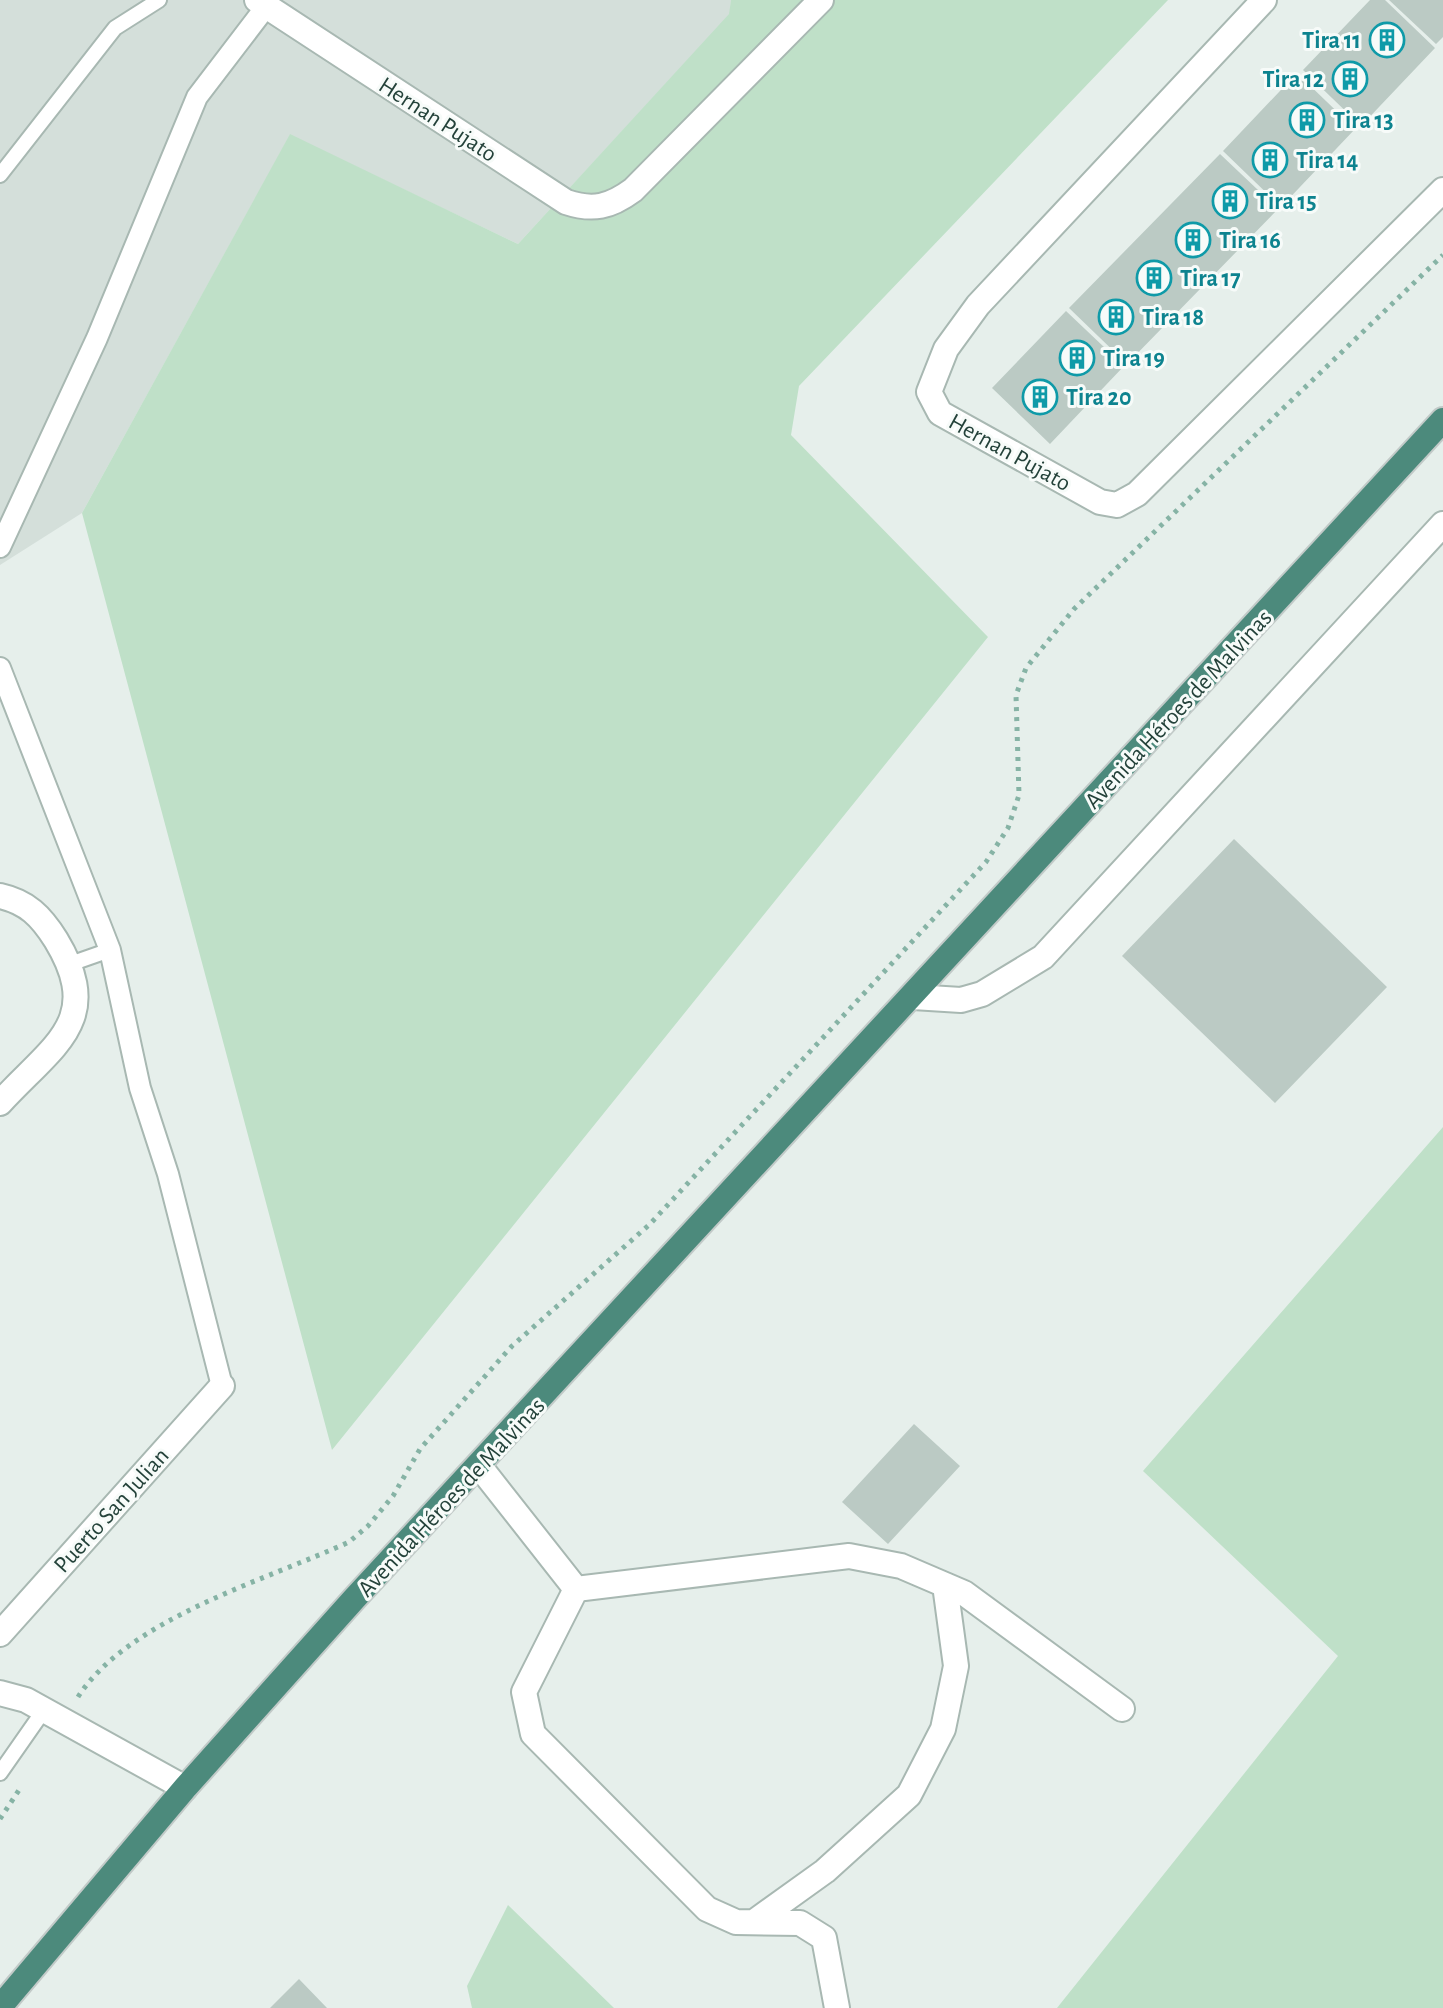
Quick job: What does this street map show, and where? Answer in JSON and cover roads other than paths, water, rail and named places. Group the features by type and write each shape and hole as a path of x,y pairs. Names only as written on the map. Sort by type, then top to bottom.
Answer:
{"highway":[{"name":"Avenida Héroes de Malvinas","path":"0,2007 185,1788 354,1599 480,1467 1443,420"}],"street":[{"name":"Hernan Pujato","path":"261,4 566,202 586,208 612,205 633,190 821,0"},
{"name":"Hernan Pujato","path":"1264,0 978,305 946,349 929,392 940,413 1100,502 1117,505 1137,494 1443,190"},
{"path":"0,547 97,338 197,97 261,4"},
{"path":"913,997 961,1000 982,994 1043,957 1443,524"},
{"path":"0,668 110,950 140,1088 168,1174 222,1386"},
{"path":"0,896 21,902 43,919 70,964 77,1011 64,1034 0,1103"},
{"name":"Puerto San Julian","path":"0,1634 222,1386"},
{"path":"480,1467 576,1589"},
{"path":"576,1589 849,1556 901,1566 964,1593 1122,1709"},
{"path":"754,1922 825,1871 909,1795 943,1729 956,1666 945,1585"},
{"path":"576,1589 524,1692 533,1734 707,1909 736,1922 800,1923 824,1938 837,2008"},
{"path":"0,1693 54,1715 185,1788"}],"lane":[{"path":"0,175 115,28 159,0"},
{"path":"70,964 110,950"},
{"path":"0,1773 54,1715"}],"place":[{"name":"Tira 11","path":"1387,40"},
{"name":"Tira 12","path":"1350,79"},
{"name":"Tira 13","path":"1307,120"},
{"name":"Tira 14","path":"1270,160"},
{"name":"Tira 15","path":"1230,201"},
{"name":"Tira 16","path":"1193,240"},
{"name":"Tira 17","path":"1154,278"},
{"name":"Tira 18","path":"1116,317"},
{"name":"Tira 19","path":"1077,358"},
{"name":"Tira 20","path":"1040,397"}]}
